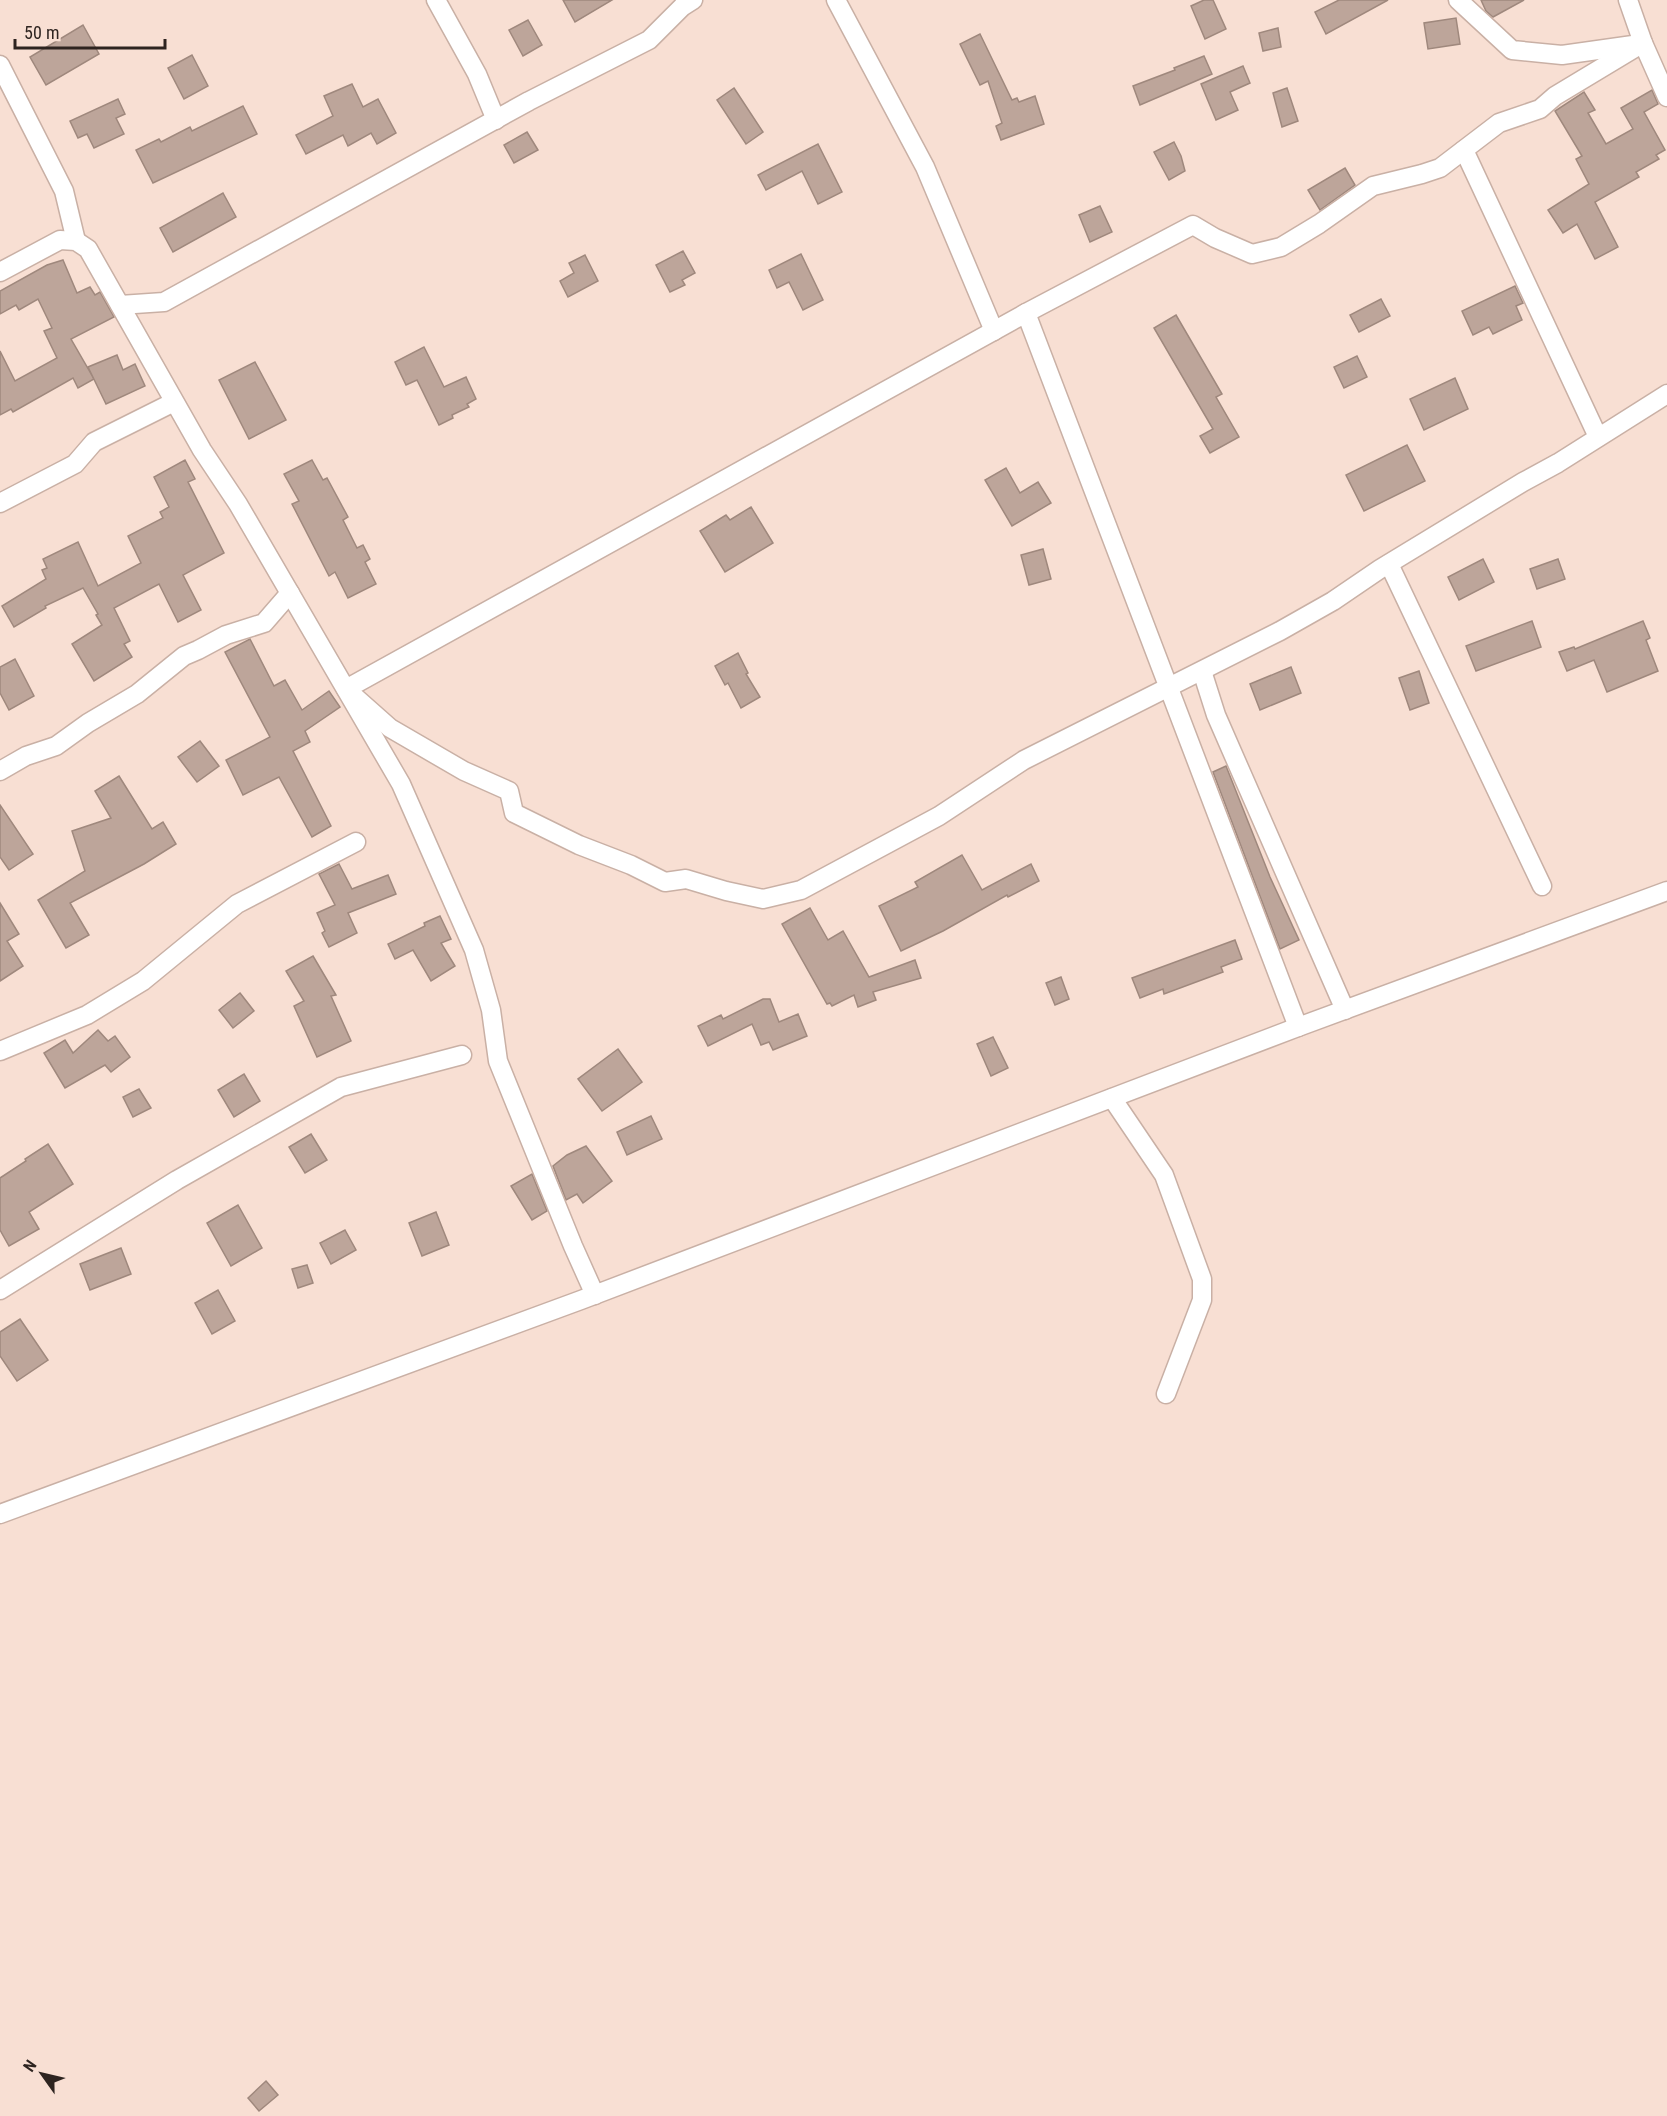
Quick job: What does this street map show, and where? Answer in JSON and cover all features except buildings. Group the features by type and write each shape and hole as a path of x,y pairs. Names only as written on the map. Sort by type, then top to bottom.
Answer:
{"street":[{"path":"436,0 477,74 496,120"},
{"path":"120,305 164,302 496,120 649,40 682,7 693,0"},
{"path":"836,0 925,167 994,331"},
{"path":"1458,0 1512,50 1562,56 1643,43"},
{"path":"1628,0 1643,43 1667,97"},
{"path":"346,689 1026,313 1193,225 1215,238 1252,254 1281,247 1319,224 1373,186 1440,168 1499,123 1540,109 1555,96 1643,43"},
{"path":"0,64 64,191 76,241"},
{"path":"1464,150 1598,437"},
{"path":"0,272 60,240 76,241 88,249 202,450 238,504 346,689 401,784 474,950 491,1010 498,1061 594,1295"},
{"path":"1026,313 1298,1027"},
{"path":"346,689 390,728 464,771 509,791 514,813 537,825 666,882 686,879 763,899 801,890 939,816 1024,760 1280,631 1333,601 1389,564 1667,394"},
{"path":"0,503 75,464 94,442 174,402"},
{"path":"1389,564 1542,886"},
{"path":"0,771 26,756 56,746 88,723 137,694 184,656 226,635 264,623 290,593"},
{"path":"1202,671 1216,715 1346,1010"},
{"path":"0,1051 87,1015 143,981 237,904 356,842"},
{"path":"0,1514 594,1295 1298,1027 1667,891"},
{"path":"0,1290 177,1180 341,1087 462,1055"},
{"path":"1113,1098 1164,1175 1202,1279 1202,1300 1166,1394"}]}
